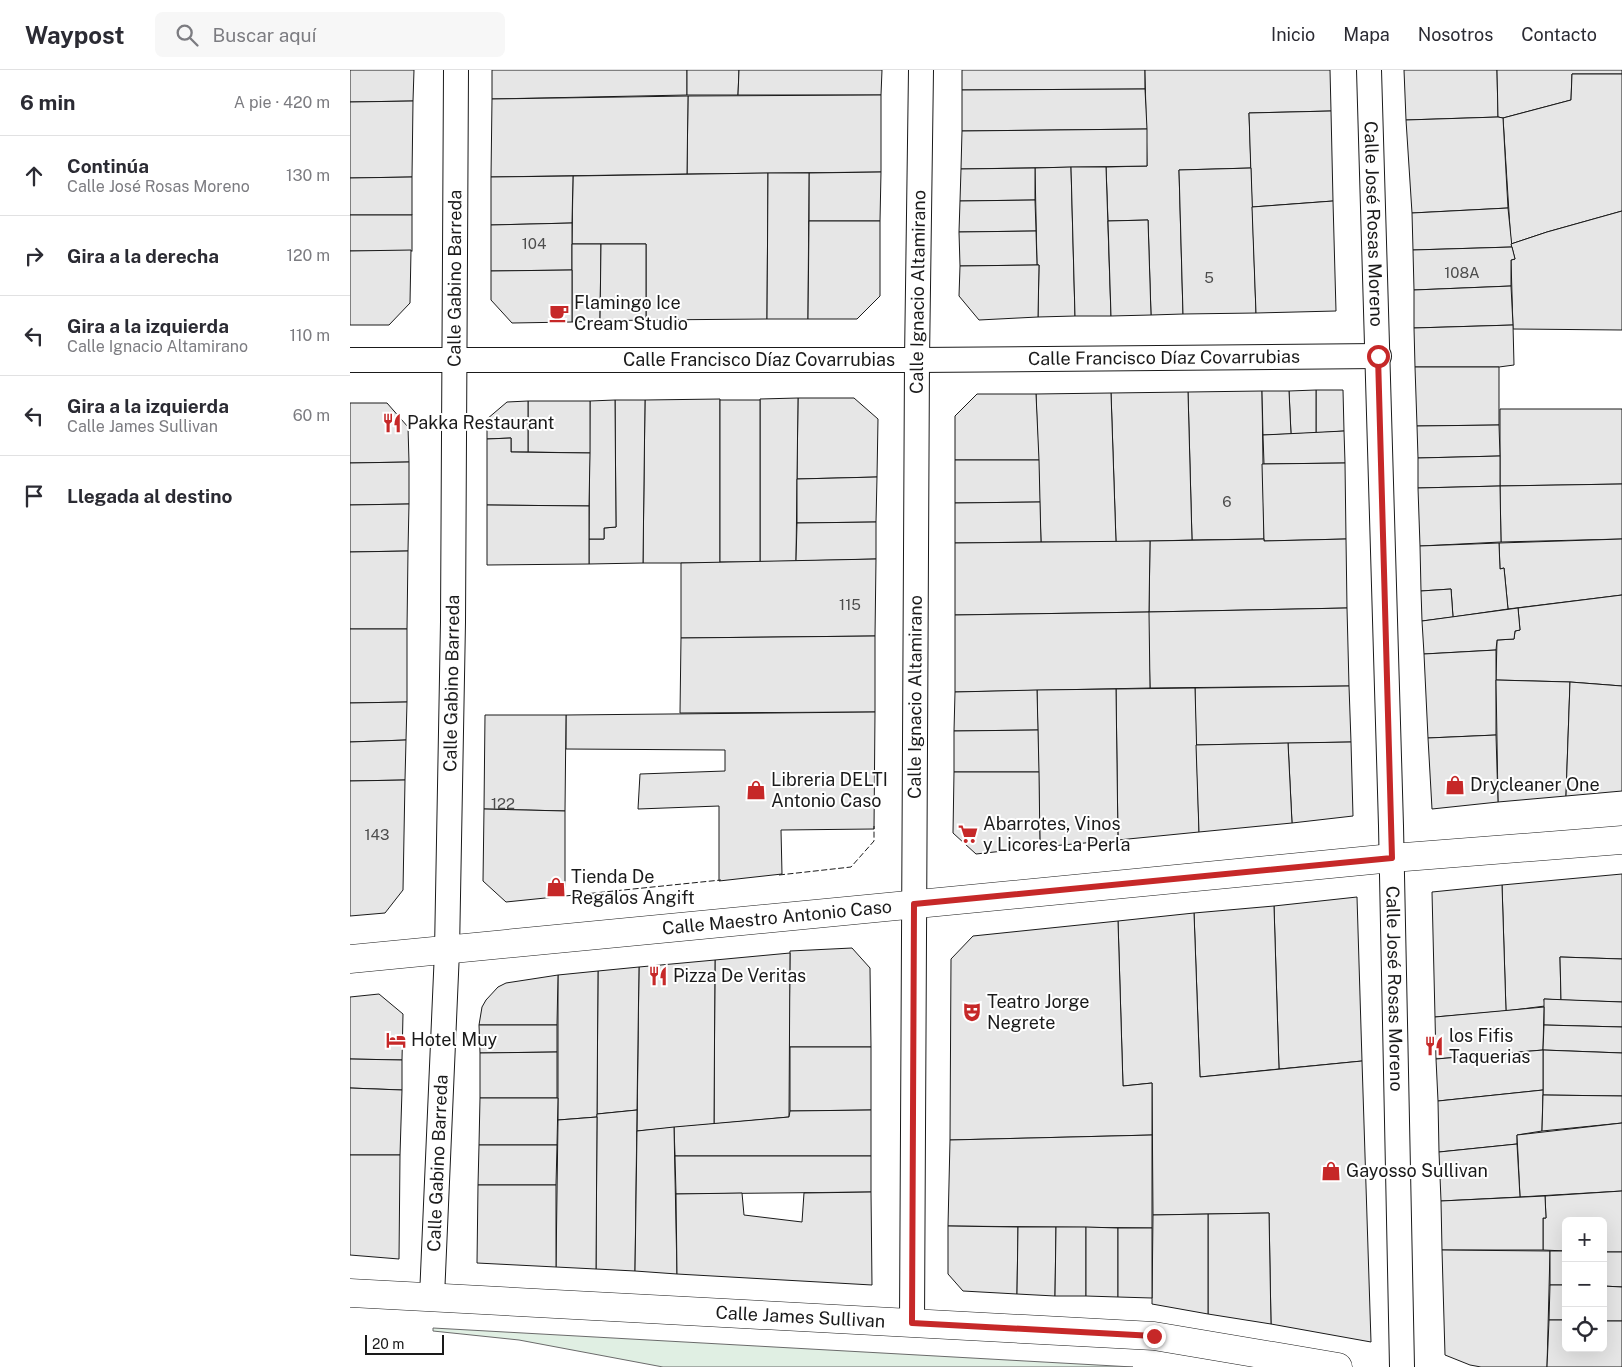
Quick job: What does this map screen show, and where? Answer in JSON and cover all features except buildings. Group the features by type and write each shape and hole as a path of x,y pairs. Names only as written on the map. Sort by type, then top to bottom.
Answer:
{"main road":[{"name":"Calle Maestro Antonio Caso","path":"350,959 1392,858 1622,840"},
{"name":"Calle James Sullivan","path":"350,1293 1154,1336 1338,1367"}],"street":[{"name":"Calle Gabino Barreda","path":"432,1297 446,951 452,632 456,70"},
{"name":"Calle Ignacio Altamirano","path":"912,1323 921,70"},
{"name":"Calle José Rosas Moreno","path":"1369,70 1392,858 1402,1367"},
{"name":"Calle Francisco Díaz Covarrubias","path":"350,360 918,360 1378,356"}],"green space":[{"path":"433,1328 1133,1367 663,1367 519,1340 433,1331"}],"fence":[{"path":"779,875 851,867 874,841 874,826"},
{"path":"565,896 721,880"}],"place":[{"name":"Flamingo Ice Cream Studio","path":"559,313"},
{"name":"Pakka Restaurant","path":"392,423"},
{"name":"Drycleaner One","path":"1455,785"},
{"name":"Libreria DELTI Antonio Caso","path":"756,790"},
{"name":"Abarrotes, Vinos y Licores La Perla","path":"968,834"},
{"name":"Tienda De Regalos Angift","path":"556,887"},
{"name":"Pizza De Veritas","path":"658,976"},
{"name":"Teatro Jorge Negrete","path":"972,1012"},
{"name":"Hotel Muy","path":"396,1040"},
{"name":"los Fifis Taquerias","path":"1434,1046"},
{"name":"Gayosso Sullivan","path":"1331,1171"}],"route":[{"path":"1154,1336 912,1323 914,904 1392,858 1378,356"}]}
